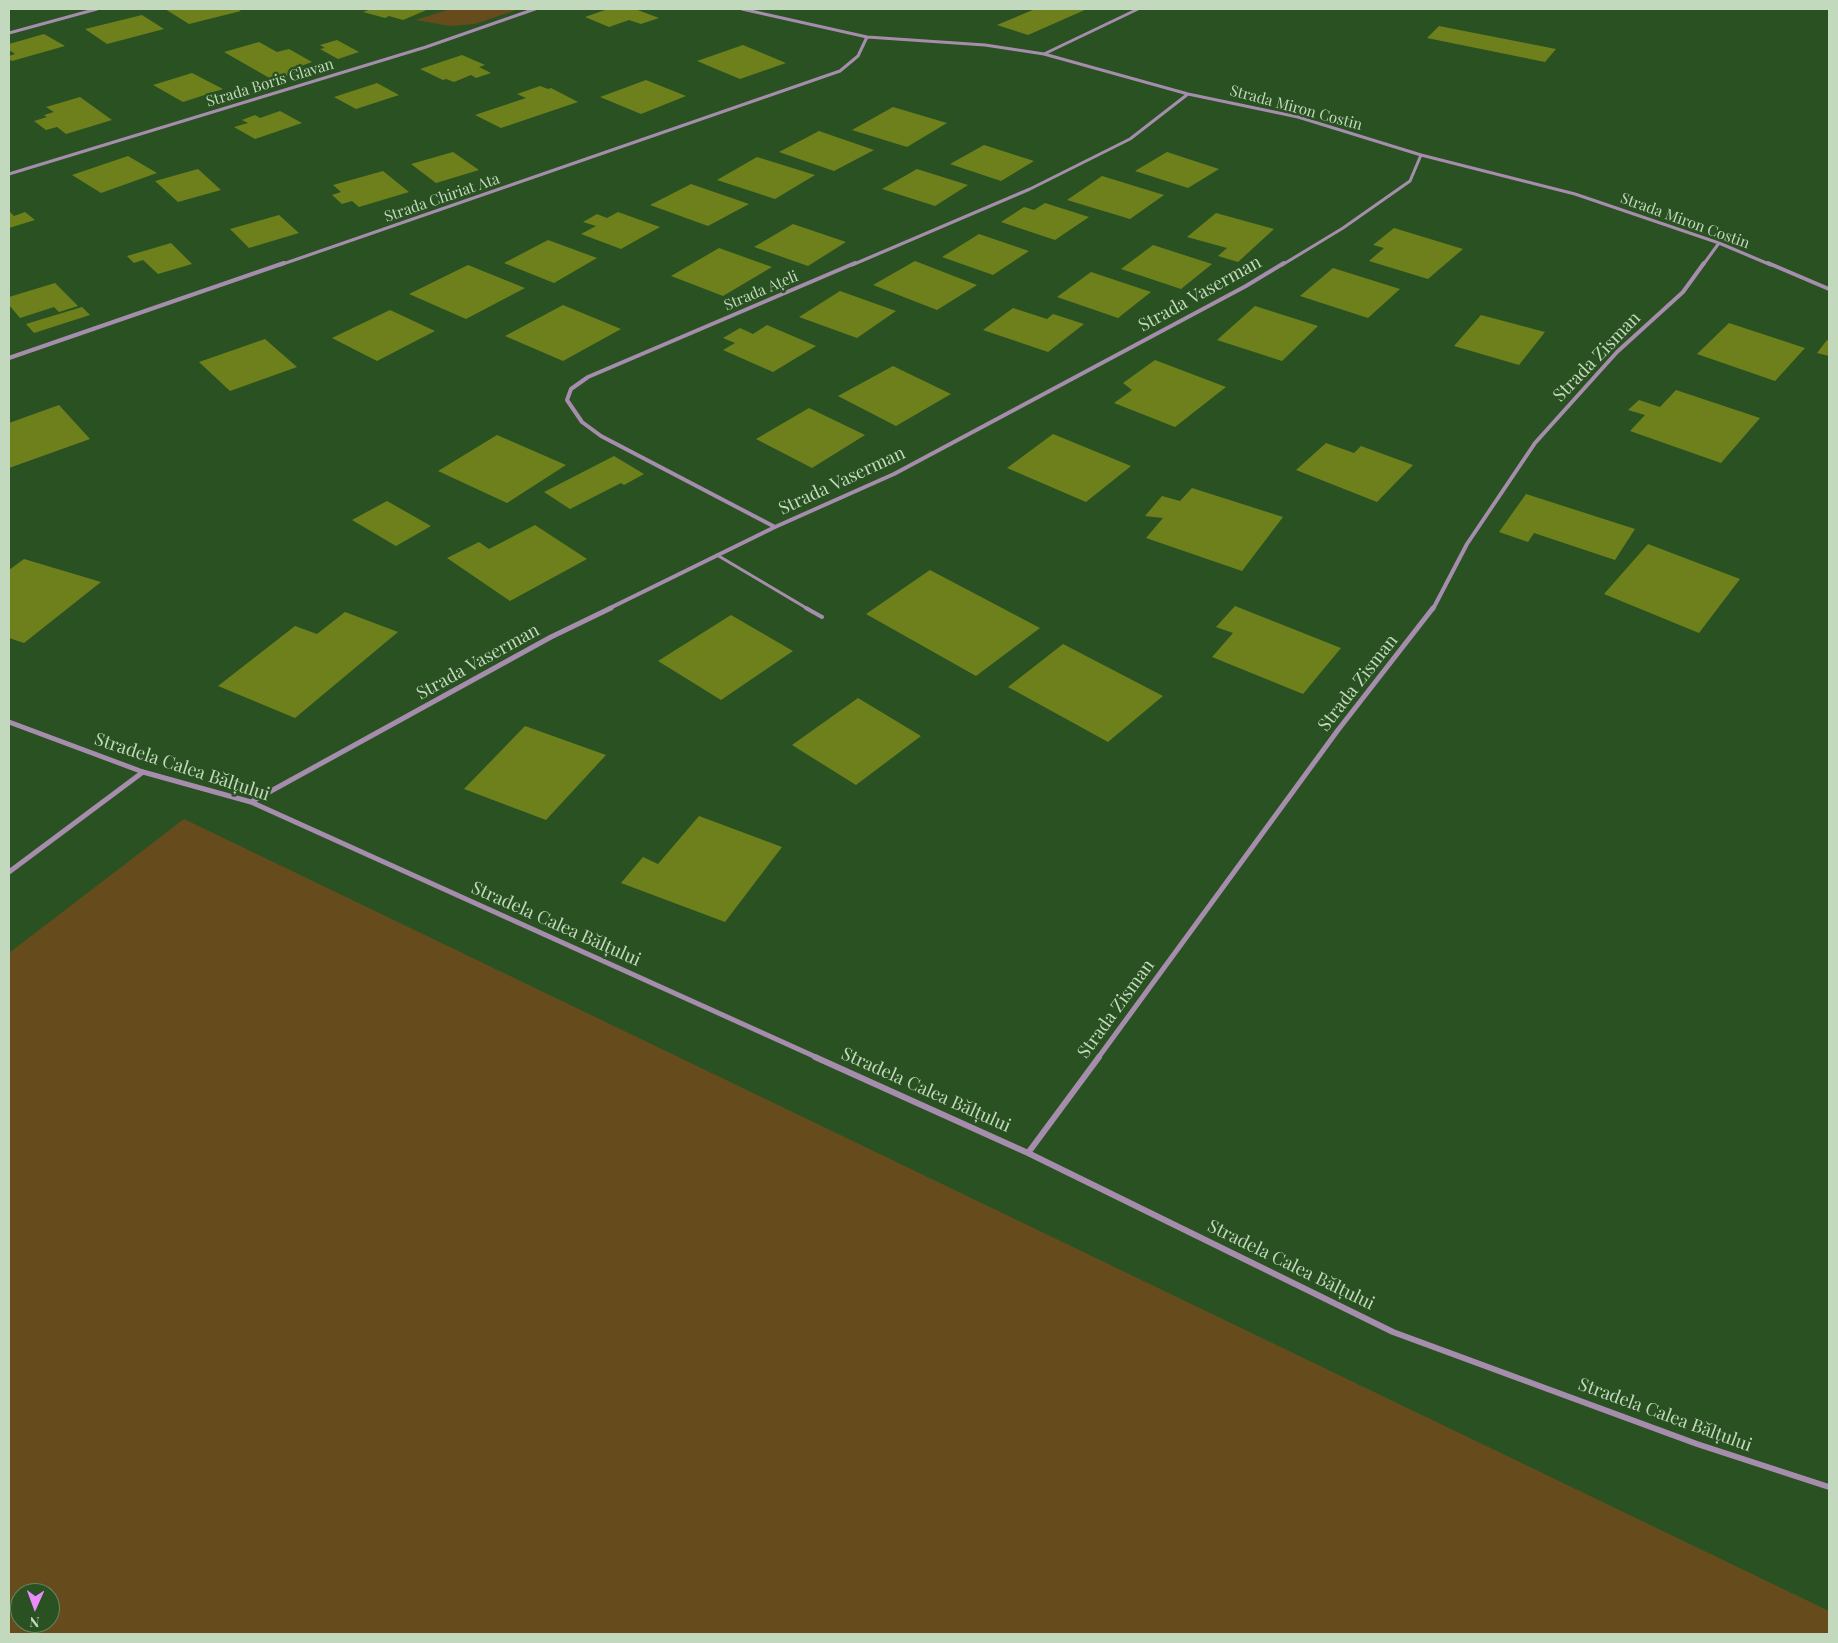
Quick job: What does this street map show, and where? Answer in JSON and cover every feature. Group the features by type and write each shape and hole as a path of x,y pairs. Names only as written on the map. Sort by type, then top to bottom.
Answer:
{"street":[{"path":"9,32 97,9"},
{"name":"Strada Boris Glavan","path":"9,174 434,45 535,9"},
{"name":"Strada Miron Costin","path":"742,9 866,37 985,45 1044,54 1188,94 1298,117 1421,155 1575,194 1719,243 1829,289"},
{"path":"1044,54 1138,9"},
{"name":"Strada Chiriat Ata","path":"9,358 840,71 858,56 866,37"},
{"name":"Strada Ațeli","path":"775,527 601,436 582,422 566,400 571,388 588,377 1030,190 1130,139 1188,94"},
{"name":"Strada Vaserman","path":"251,802 551,637 775,527 894,474 1246,286 1343,228 1410,181 1421,155"},
{"name":"Strada Zisman","path":"1028,1153 1338,730 1430,614 1467,544 1534,443 1617,352 1683,292 1719,243"},
{"name":"Stradela Calea Bălțului","path":"9,722 143,772 251,802 1028,1153 1393,1332 1697,1444 1829,1486"},
{"path":"9,872 143,772"}],"lane":[{"path":"717,556 822,617"}],"shaded area":[{"path":"450,9 519,9 475,24 450,26 416,20"},
{"path":"184,819 1829,1611 1829,1634 9,1634 9,953"}],"building":[{"path":"165,9 237,9 241,11 189,24"},
{"path":"371,9 429,9 403,20 389,16 385,18 363,12"},
{"path":"608,9 635,9 659,18 641,24 629,20 609,27 585,17"},
{"path":"1035,9 1087,9 1028,35 997,25"},
{"path":"142,15 164,29 107,44 85,29"},
{"path":"1439,26 1556,49 1545,62 1427,38"},
{"path":"44,34 65,46 12,61 9,59 9,56 15,54 9,50 9,44"},
{"path":"337,40 359,52 338,59 320,49 325,48 320,45"},
{"path":"259,42 277,52 289,49 312,62 301,66 308,70 273,80 224,52"},
{"path":"743,45 786,63 740,79 697,61"},
{"path":"462,55 485,65 479,67 491,73 476,78 471,75 454,82 446,79 443,80 420,69"},
{"path":"192,73 223,89 183,102 153,85"},
{"path":"646,80 686,96 641,114 600,97"},
{"path":"377,83 399,95 356,109 334,97"},
{"path":"540,86 548,89 551,88 578,102 501,128 475,115 526,98 517,94"},
{"path":"80,97 112,120 66,134 57,127 46,130 34,121 47,117 44,115 54,112 46,107"},
{"path":"893,107 947,123 907,147 852,130"},
{"path":"280,111 302,123 255,139 234,127 248,123 242,120 255,115 260,118"},
{"path":"819,131 874,150 834,171 779,152"},
{"path":"984,145 1034,161 1001,181 950,164"},
{"path":"453,152 479,170 436,183 411,164"},
{"path":"1167,152 1219,169 1188,188 1135,171"},
{"path":"128,156 157,173 101,193 72,175"},
{"path":"757,157 815,175 775,199 717,180"},
{"path":"198,169 221,190 178,202 155,181"},
{"path":"917,169 968,185 935,206 882,189"},
{"path":"383,171 409,192 359,207 352,201 342,204 332,195 341,192 333,185"},
{"path":"1102,176 1164,195 1130,219 1067,200"},
{"path":"691,184 749,204 708,226 650,205"},
{"path":"1045,203 1089,217 1055,240 1001,222 1024,207 1034,210"},
{"path":"9,211 14,216 25,212 35,220 9,228"},
{"path":"618,212 660,227 621,249 581,234 596,226 583,222 597,214 607,218"},
{"path":"1216,213 1274,229 1238,262 1218,256 1227,248 1187,237"},
{"path":"279,215 299,233 249,248 230,229"},
{"path":"793,224 846,242 808,266 754,247"},
{"path":"1394,228 1463,249 1428,279 1369,261 1384,248 1373,245"},
{"path":"979,234 1029,251 993,275 942,257"},
{"path":"548,240 597,258 554,283 504,263"},
{"path":"171,243 192,264 158,274 143,260 134,263 127,256"},
{"path":"1153,245 1212,264 1181,289 1121,269"},
{"path":"719,248 772,267 723,296 671,276"},
{"path":"915,261 977,285 937,310 873,285"},
{"path":"468,265 525,288 466,319 409,294"},
{"path":"1333,268 1400,289 1368,318 1300,296"},
{"path":"1091,272 1151,292 1118,318 1057,297"},
{"path":"55,283 78,306 59,312 54,307 20,318 9,305 9,297"},
{"path":"840,291 896,311 857,338 799,317"},
{"path":"563,305 621,329 563,361 505,336"},
{"path":"1255,306 1318,326 1282,361 1217,340"},
{"path":"82,307 90,315 34,333 26,324"},
{"path":"1013,308 1047,319 1053,314 1084,324 1048,352 983,330"},
{"path":"390,310 435,331 377,361 332,338"},
{"path":"1481,315 1545,332 1519,365 1454,346"},
{"path":"1729,323 1805,348 1775,381 1697,354"},
{"path":"767,325 816,346 773,372 723,350 735,343 723,338 740,328 753,334"},
{"path":"265,339 297,367 230,391 199,362"},
{"path":"1827,340 1829,341 1829,356 1817,353"},
{"path":"1155,360 1226,387 1175,427 1114,403 1132,390 1123,383"},
{"path":"893,366 951,394 896,426 838,396"},
{"path":"1676,390 1760,418 1721,463 1630,431 1645,415 1628,410 1639,400 1660,407"},
{"path":"59,405 90,439 9,468 9,423"},
{"path":"809,408 865,435 812,468 756,439"},
{"path":"1053,434 1131,466 1086,502 1007,468"},
{"path":"497,435 566,465 507,503 438,471"},
{"path":"1326,443 1354,453 1361,446 1413,465 1377,502 1296,470"},
{"path":"614,456 644,474 624,485 621,483 570,509 544,492"},
{"path":"1192,488 1283,517 1242,571 1146,538 1163,518 1145,516 1162,496 1180,501"},
{"path":"1526,494 1635,529 1615,560 1534,533 1528,542 1499,532"},
{"path":"387,501 431,526 396,546 352,520"},
{"path":"535,525 587,559 510,601 447,558 479,542 489,549"},
{"path":"1648,544 1740,579 1699,633 1604,594"},
{"path":"24,559 101,582 24,643 9,638 9,570"},
{"path":"930,570 1040,628 976,676 866,614"},
{"path":"1235,606 1341,648 1303,694 1212,657 1233,633 1216,627"},
{"path":"345,612 398,632 295,718 218,686 295,626 317,634"},
{"path":"731,615 793,651 721,700 658,661"},
{"path":"1063,644 1163,696 1108,742 1008,687"},
{"path":"858,698 921,736 856,785 792,745"},
{"path":"525,726 606,755 546,820 464,789"},
{"path":"699,816 782,847 725,922 621,883 643,857 658,864"}]}
